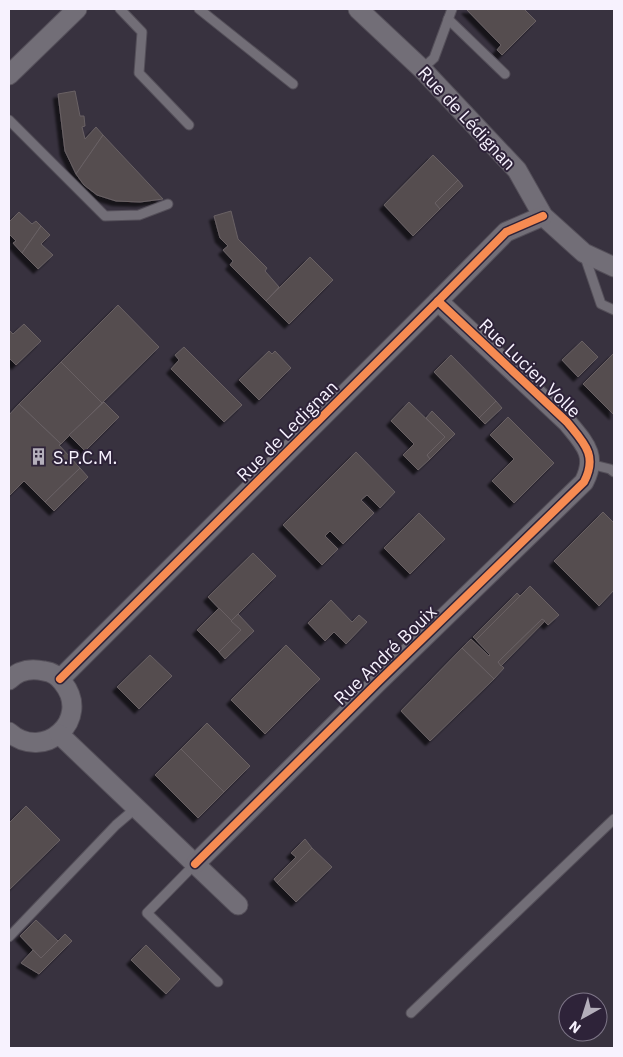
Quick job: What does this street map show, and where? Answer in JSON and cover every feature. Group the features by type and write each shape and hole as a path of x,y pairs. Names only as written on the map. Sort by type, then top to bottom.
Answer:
{"street":[{"path":"9,75 77,9"},
{"name":"Rue de Lédignan","path":"358,9 422,69 517,170 543,216 584,253 614,267"},
{"name":"Rue de Ledignan","path":"60,679 506,232 543,216"},
{"name":"Rue Lucien Volle","path":"438,301 567,422 582,441 590,456 590,464"},
{"name":"Rue André Bouix","path":"195,864 385,675 584,482 590,471 590,464"},
{"path":"9,680 14,675 25,670 38,669 50,672 68,688 72,700 72,713 67,725 50,740 40,743 29,743 18,740 9,732"},
{"path":"59,734 238,905"}],"lane":[{"path":"120,9 142,32 139,73 189,125"},
{"path":"198,9 293,84"},
{"path":"422,69 434,58 452,9"},
{"path":"448,19 505,74"},
{"path":"9,120 105,216 140,215 168,204"},
{"path":"584,253 601,304 614,310"},
{"path":"590,464 610,469 614,472"},
{"path":"9,936 116,825 136,808"},
{"path":"411,1013 614,819"},
{"path":"195,864 147,914 218,982"}],"building":[{"path":"466,9 524,9 536,21 502,55 497,50 501,45"},
{"path":"75,91 80,116 84,116 85,126 82,127 85,139 96,127 103,135 76,174 65,151 58,94"},
{"path":"103,135 163,199 140,202 116,201 97,195 84,185 76,174"},
{"path":"433,155 458,180 435,203 440,209 413,236 384,205"},
{"path":"458,180 463,186 440,209 435,203"},
{"path":"231,211 238,239 267,268 265,271 279,287 266,301 230,265 233,261 223,250 228,246 220,238 214,216"},
{"path":"19,212 32,224 36,221 41,226 22,253 13,243 16,241 9,234 9,222"},
{"path":"41,226 50,235 41,244 53,255 38,269 22,253"},
{"path":"310,257 333,280 289,324 266,301"},
{"path":"118,305 159,347 102,403 61,362"},
{"path":"24,324 41,341 16,365 9,358 9,330 13,334"},
{"path":"582,341 598,357 578,377 562,360"},
{"path":"184,347 242,405 224,422 171,369 179,360 175,355"},
{"path":"269,351 272,354 275,351 291,368 259,400 239,380"},
{"path":"614,353 614,415 583,384"},
{"path":"451,355 496,401 479,418 434,372"},
{"path":"61,362 102,403 61,444 19,404"},
{"path":"496,401 502,408 485,424 479,418"},
{"path":"104,402 119,417 85,451 69,435"},
{"path":"409,402 445,437 427,455 430,459 418,470 403,455 414,444 391,421"},
{"name":"S.P.C.M.","path":"19,404 61,444 59,445 80,468 45,502 24,481 9,496 9,415"},
{"path":"432,411 455,434 430,459 427,455 445,437 426,418"},
{"path":"508,417 554,463 514,503 492,481 514,459 490,435"},
{"path":"356,452 395,492 380,508 367,495 361,500 374,513 343,544 330,531 325,536 338,549 322,565 283,525"},
{"path":"80,468 88,477 54,511 45,502"},
{"path":"603,512 614,523 614,590 599,606 554,561"},
{"path":"419,513 445,539 410,574 384,548"},
{"path":"253,553 276,576 231,621 208,597"},
{"path":"530,586 559,615 548,625 542,619 498,662 504,668 494,679 462,648 471,639 489,656 476,640"},
{"path":"517,593 520,596 476,640 473,637"},
{"path":"331,600 352,622 359,615 367,622 346,644 334,632 325,641 308,623"},
{"path":"219,608 241,630 219,652 197,630"},
{"path":"238,614 254,631 225,659 219,652 241,630 231,621"},
{"path":"542,619 545,621 501,666 498,662"},
{"path":"286,645 320,679 265,734 231,700"},
{"path":"462,648 494,679 430,741 401,711"},
{"path":"150,655 172,676 139,709 117,687"},
{"path":"207,723 250,766 224,792 181,749"},
{"path":"181,749 224,792 198,818 155,775"},
{"path":"26,806 60,840 9,890 9,823"},
{"path":"305,839 312,848 277,883 274,879 296,857 291,853"},
{"path":"312,848 332,867 296,902 277,883"},
{"path":"36,920 58,941 41,958 20,936"},
{"path":"65,934 72,941 39,974 21,963 33,950 41,958"},
{"path":"146,945 180,979 166,994 131,960"}],"cycle path":[{"path":"60,679 506,232 543,216"},
{"path":"195,864 378,682 584,482 588,473 590,464 587,450 584,443 567,422 438,301"}],"place":[{"name":"S.P.C.M.","path":"39,457"}]}
